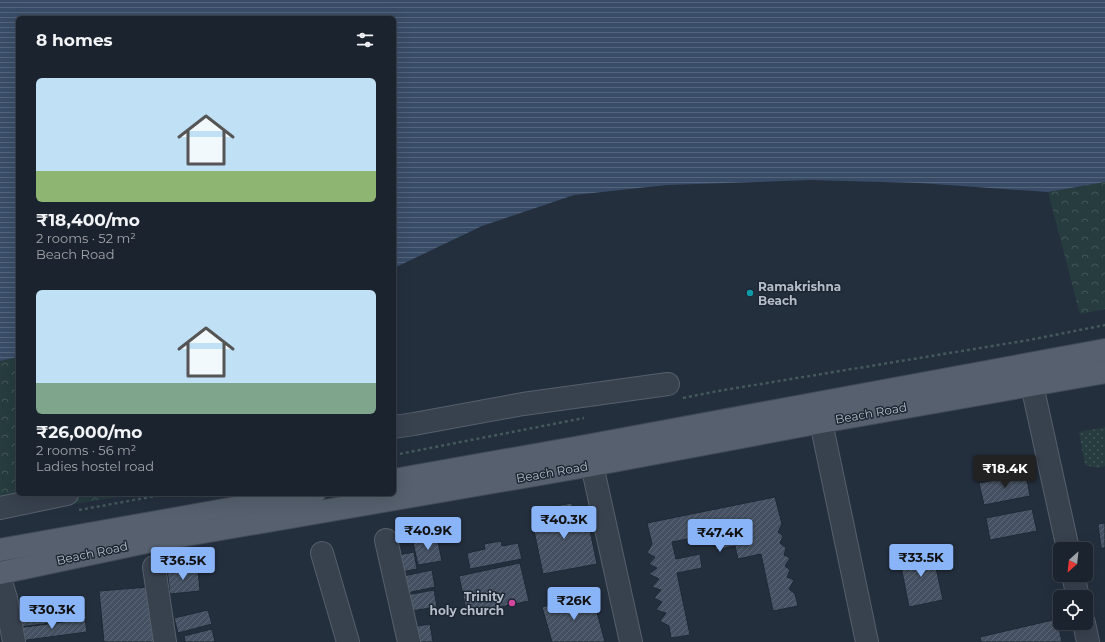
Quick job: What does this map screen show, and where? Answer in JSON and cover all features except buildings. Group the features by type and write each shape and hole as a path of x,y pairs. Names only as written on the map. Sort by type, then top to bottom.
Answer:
{"main road":[{"name":"Beach Road","path":"396,480 1026,363 1105,350"},
{"name":"Beach Road","path":"0,573 150,540 592,465 821,422 1105,372"},
{"name":"Beach Road","path":"0,550 303,496"}],"street":[{"path":"1026,363 1066,542"},
{"path":"396,427 523,404 674,391"},
{"path":"821,422 867,642"},
{"path":"592,465 631,642"},
{"path":"0,508 70,503"},
{"path":"386,540 409,642"},
{"path":"322,553 348,642"},
{"path":"154,567 165,642"},
{"path":"0,579 6,598 14,642"},
{"path":"1085,630 1088,642"}],"path":[{"path":"674,391 718,391 1029,340 1105,325"},
{"path":"396,455 587,417"},
{"path":"70,503 145,496"}],"green space":[{"path":"1105,182 1105,309 1080,314 1048,192"},
{"path":"16,357 16,496 125,496 0,516 0,361"},
{"path":"1105,427 1105,466 1097,468 1085,465 1079,432"}],"water":[{"path":"0,0 1105,0 1105,182 1048,192 919,183 811,180 667,185 574,195 482,226 396,267 396,16 16,16 16,357 0,361"}],"place":[{"name":"Ramakrishna Beach","path":"750,293"},
{"name":"Trinity holy church","path":"512,603"}]}
